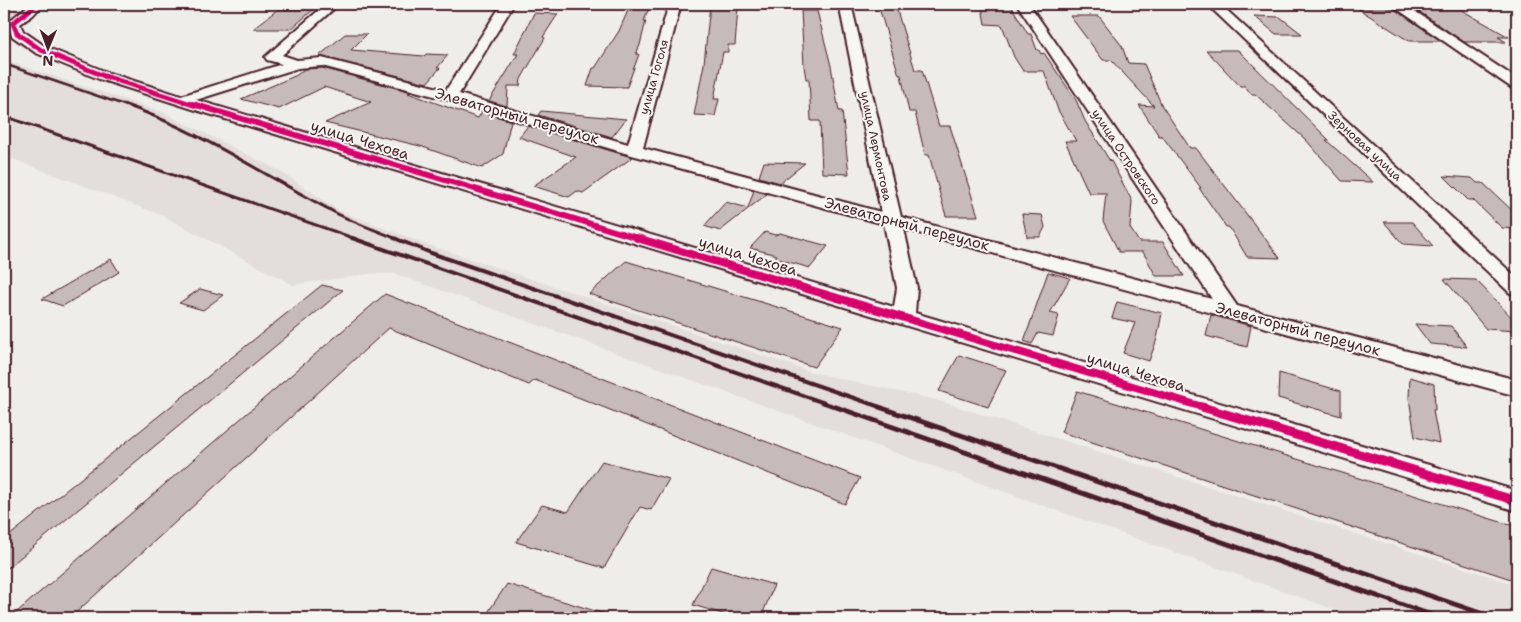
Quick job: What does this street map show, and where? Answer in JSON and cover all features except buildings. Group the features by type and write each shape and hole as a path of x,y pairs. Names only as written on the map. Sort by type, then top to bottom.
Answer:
{"street":[{"name":"улица Чехова","path":"37,4 29,12 13,22 17,33 41,50 104,76 1517,501"},
{"name":"Элеваторный переулок","path":"297,64 272,57 333,4"},
{"path":"450,96 508,4"},
{"name":"улица Гоголя","path":"634,151 675,4"},
{"name":"улица Лермонтова","path":"845,4 906,288 904,317"},
{"name":"улица Островского","path":"1023,4 1230,311"},
{"name":"Зерновая улица","path":"1213,4 1517,289"},
{"path":"1396,4 1517,85"},
{"name":"Элеваторный переулок","path":"182,100 297,64 322,62 450,96 634,151 1517,388"}],"shaded area":[{"path":"4,4 28,4 40,7 4,20"},
{"path":"4,60 163,112 280,171 340,211 426,244 812,372 940,401 1517,585 1517,618 1358,618 395,274 369,274 293,285 161,215 4,156"}],"railway":[{"path":"4,64 127,106"},
{"path":"123,104 178,127 342,216 397,239"},
{"path":"4,116 356,239"},
{"path":"352,238 839,408"},
{"path":"394,238 431,253 883,408"},
{"path":"836,407 1440,618"},
{"path":"879,407 1495,618"}],"cycle path":[{"path":"37,4 13,23 17,33 41,50 104,76 204,108 1517,501"}]}
